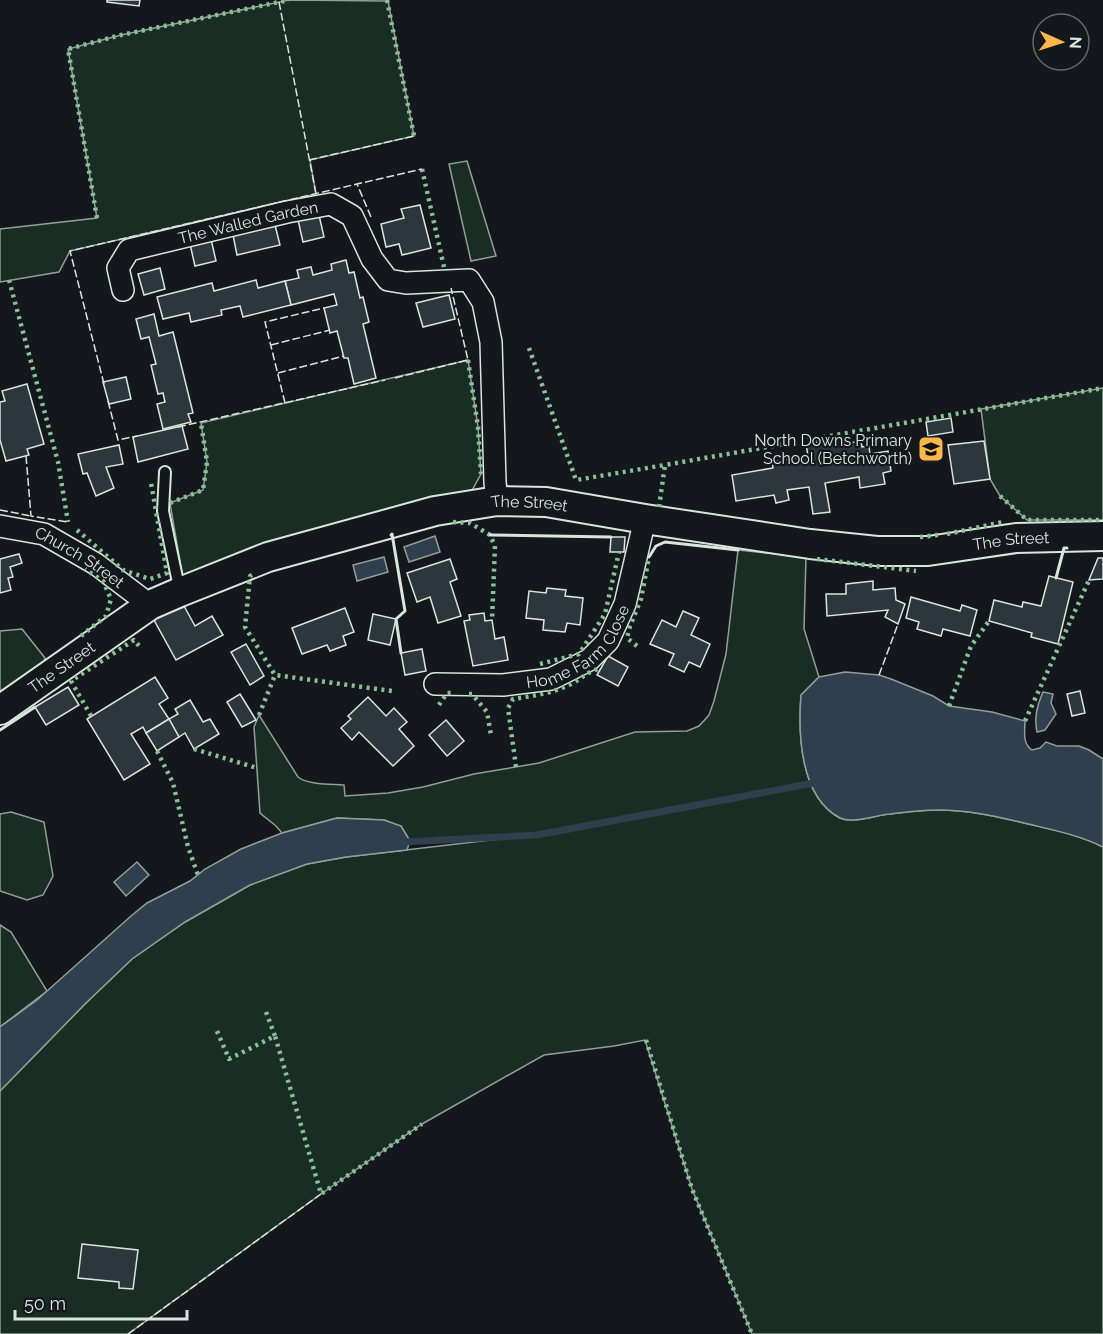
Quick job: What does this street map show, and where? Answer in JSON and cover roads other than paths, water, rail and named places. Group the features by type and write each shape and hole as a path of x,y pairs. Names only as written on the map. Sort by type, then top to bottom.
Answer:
{"street":[{"name":"The Walled Garden","path":"123,290 118,268 129,250 331,204 352,216 372,259 388,280 406,283 469,280 483,303 491,342 497,501"},
{"name":"The Street","path":"0,710 150,605 180,592 268,556 435,511 497,501 546,502 810,544 877,551 928,551 1016,538 1103,536"},
{"name":"Home Farm Close","path":"435,684 503,685 551,679 589,660 608,641 625,604 645,519"},
{"name":"Church Street","path":"0,526 44,534 96,564 150,605"}],"lane":[{"path":"165,471 163,511 180,592"}],"water":[{"path":"435,536 440,552 409,562 404,547"},
{"path":"384,557 388,572 357,581 353,565"},
{"path":"845,672 879,675 933,696 949,706 992,712 1025,721 1025,741 1032,750 1040,748 1046,742 1057,746 1079,746 1103,759 1103,847 1052,830 960,811 914,811 865,819 840,818 827,808 809,780 801,746 800,711 801,695 819,677"},
{"path":"1043,692 1053,694 1051,703 1056,714 1045,730 1037,732 1037,712"},
{"path":"337,818 384,820 401,826 410,841 407,850 307,864 250,885 185,922 132,959 0,1091 0,1027 37,1000 147,903 190,881 205,869 241,849 282,833"},
{"path":"137,862 149,875 126,896 114,882"}],"waterway":[{"path":"403,842 537,835 819,782"}],"place":[{"name":"North Downs Primary School (Betchworth)","path":"931,449"}]}
